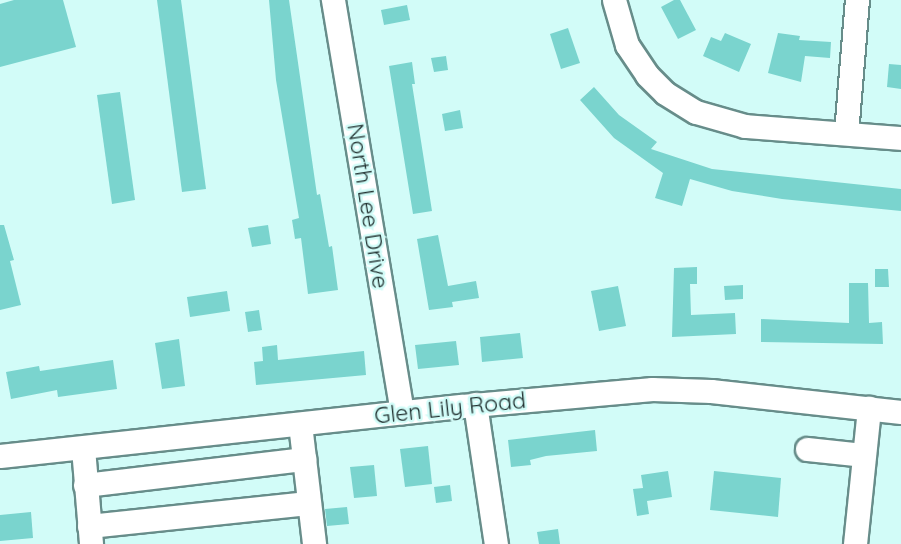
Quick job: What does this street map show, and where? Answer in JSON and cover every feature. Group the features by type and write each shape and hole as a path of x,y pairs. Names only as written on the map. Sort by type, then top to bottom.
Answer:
{"street":[{"name":"North Lee Drive","path":"333,0 402,412"},
{"path":"614,0 623,36 633,55 656,84 686,106 719,120 744,126 901,138"},
{"path":"846,133 857,0"},
{"name":"Glen Lily Road","path":"1,452 83,448 475,404 657,389 711,391 901,412"},
{"path":"475,404 496,544"},
{"path":"855,544 869,408"},
{"path":"300,424 314,544 307,544"},
{"path":"83,448 90,535 308,503"},
{"path":"807,449 863,455"},
{"path":"85,485 304,458"}],"building":[{"path":"14,0 63,0 76,47 0,67 0,4"},
{"path":"157,0 181,0 206,189 182,192"},
{"path":"269,0 289,0 317,195 320,194 329,247 332,246 338,290 308,294 301,238 295,239 292,220 299,218 276,80"},
{"path":"680,0 696,30 678,39 661,7"},
{"path":"407,5 410,20 384,25 381,10"},
{"path":"568,28 580,63 561,69 550,34"},
{"path":"725,33 751,44 739,72 703,56 711,37 721,41"},
{"path":"778,33 800,36 799,40 831,42 830,58 805,56 801,82 768,73"},
{"path":"446,56 448,70 434,72 431,58"},
{"path":"412,62 415,84 412,84 432,211 413,214 389,66"},
{"path":"889,64 901,65 901,89 887,87"},
{"path":"594,87 619,115 657,142 651,149 712,169 901,189 901,211 782,199 732,191 690,179 682,206 655,198 663,173 614,138 580,100"},
{"path":"120,92 135,200 112,204 97,95"},
{"path":"460,110 463,128 445,131 442,114"},
{"path":"0,225 4,225 14,260 10,261 21,305 0,310"},
{"path":"268,225 271,244 252,247 248,228"},
{"path":"438,235 448,286 476,281 479,298 452,302 453,307 429,310 417,239"},
{"path":"697,267 697,284 690,284 691,315 735,313 736,334 672,337 674,268"},
{"path":"875,269 888,269 889,287 875,287"},
{"path":"849,283 868,283 869,323 882,322 883,344 761,342 761,319 849,323"},
{"path":"743,285 743,299 725,300 724,286"},
{"path":"618,286 626,326 599,331 591,291"},
{"path":"227,291 230,311 190,317 187,297"},
{"path":"259,310 262,330 248,332 245,312"},
{"path":"520,333 523,358 482,362 480,337"},
{"path":"179,339 185,386 162,389 155,343"},
{"path":"456,341 459,365 418,369 415,345"},
{"path":"277,345 278,360 364,351 366,375 256,385 254,362 263,361 262,347"},
{"path":"113,360 117,389 58,397 57,390 11,399 6,372 39,366 40,371"},
{"path":"595,430 597,451 546,456 530,460 531,465 511,467 508,440"},
{"path":"428,446 432,484 405,487 400,449"},
{"path":"374,465 377,496 354,498 350,467"},
{"path":"668,471 672,497 647,501 649,514 637,516 633,489 643,488 641,475"},
{"path":"714,471 781,478 778,517 710,510"},
{"path":"450,485 452,501 436,503 434,487"},
{"path":"347,507 349,524 327,526 325,509"},
{"path":"31,512 33,538 0,541 0,515"},
{"path":"558,529 560,544 539,544 537,532"}]}
